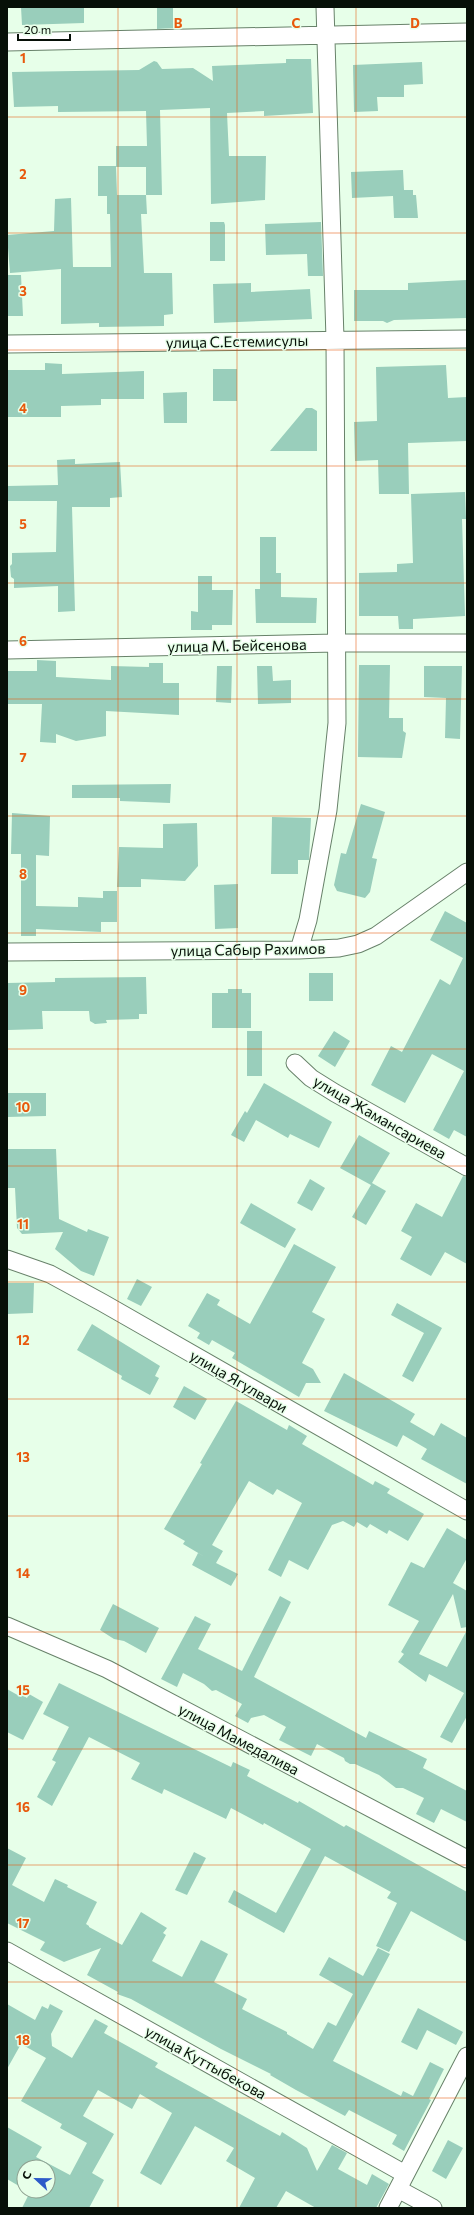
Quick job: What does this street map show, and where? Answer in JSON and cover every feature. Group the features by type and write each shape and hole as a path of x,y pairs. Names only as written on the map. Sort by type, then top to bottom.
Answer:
{"street":[{"path":"299,950 308,920 328,810 337,723 335,339 325,7"},
{"path":"7,42 467,32"},
{"name":"улица С.Естемисулы","path":"7,344 335,339 467,339"},
{"name":"улица М. Бейсенова","path":"7,650 467,643"},
{"name":"улица Сабыр Рахимов","path":"7,952 299,950 339,948 358,944 376,936 467,872"},
{"name":"улица Жамансариева","path":"295,1063 311,1078 335,1093 467,1167"},
{"name":"улица Ягулвари","path":"7,1259 50,1274 103,1303 467,1511"},
{"name":"улица Мамедалива","path":"7,1626 107,1669 467,1859"},
{"name":"улица Куттыбекова","path":"7,1951 405,2174"},
{"path":"388,2208 467,2056"},
{"path":"398,2189 433,2208"}],"building":[{"path":"21,7 84,7 84,23 22,25"},
{"path":"157,7 173,7 173,28 157,29"},
{"path":"286,59 311,59 313,113 264,116 264,111 227,113 229,156 266,156 265,200 211,204 210,108 160,110 162,195 146,195 147,214 141,214 144,273 172,273 173,314 164,315 164,326 99,327 99,323 61,324 61,269 10,273 7,235 54,231 55,199 71,198 73,267 111,267 110,214 107,214 107,196 98,196 98,166 116,166 116,146 147,146 146,111 58,112 58,106 14,107 12,72 139,70 154,61 157,62 162,69 193,68 213,81 212,66 286,63","holes":["116,167 146,167 146,195 117,195"]},
{"path":"422,62 423,84 404,85 404,97 377,97 378,111 354,112 353,65"},
{"path":"403,170 404,190 413,190 413,195 416,195 418,218 394,218 393,196 352,198 351,172"},
{"path":"210,222 224,222 225,261 210,261"},
{"path":"321,222 323,276 308,276 307,254 266,255 265,224"},
{"path":"7,275 21,275 23,316 8,316"},
{"path":"467,280 467,318 394,320 387,323 383,321 354,321 354,290 408,290 408,283"},
{"path":"251,283 251,292 310,289 312,319 214,323 213,284"},
{"path":"45,363 62,364 62,374 144,371 144,399 101,399 101,405 61,406 61,417 8,417 8,370 45,370"},
{"path":"446,365 448,398 467,397 467,441 408,443 409,494 379,494 378,460 355,461 354,422 377,421 376,367"},
{"path":"213,369 237,369 237,401 213,401"},
{"path":"187,392 187,423 164,423 163,393"},
{"path":"306,408 312,408 317,411 317,451 270,451"},
{"path":"75,459 75,464 120,462 122,497 110,498 110,507 72,507 75,611 58,612 58,586 14,588 14,579 11,577 10,566 12,564 12,553 56,552 57,501 7,501 7,486 58,485 57,460"},
{"path":"465,492 466,519 462,519 465,616 413,619 413,629 399,629 398,616 359,616 359,573 397,572 397,564 413,563 411,494"},
{"path":"260,537 276,537 276,573 281,573 281,597 317,598 316,623 256,623 255,589 260,589"},
{"path":"198,576 212,576 212,590 233,590 232,625 212,625 212,630 191,630 191,611 198,612"},
{"path":"37,660 56,661 56,677 111,680 111,666 149,667 149,663 163,663 163,683 179,683 179,715 106,711 106,736 76,741 56,734 56,743 40,742 42,704 7,704 7,671 37,671"},
{"path":"359,665 390,665 389,718 403,718 403,731 406,733 402,758 358,757"},
{"path":"217,666 232,666 231,703 216,702"},
{"path":"257,666 272,666 273,681 291,680 291,703 258,704"},
{"path":"424,666 462,666 460,739 445,738 446,698 424,697"},
{"path":"171,784 170,803 120,801 120,798 72,798 72,785"},
{"path":"361,804 385,812 372,858 377,859 370,892 365,898 337,891 334,885 341,853 346,854"},
{"path":"12,813 50,816 49,856 36,855 36,906 78,907 78,897 103,898 103,891 117,891 117,922 101,922 101,932 36,929 36,936 21,936 21,854 11,854"},
{"path":"272,817 311,818 309,860 298,860 298,874 271,874"},
{"path":"197,823 198,866 185,881 141,879 141,887 117,887 119,847 163,848 163,824"},
{"path":"238,884 238,928 215,929 214,885"},
{"path":"445,911 467,923 467,1137 454,1130 449,1139 433,1130 464,1071 432,1054 405,1103 371,1085 391,1046 402,1052 440,979 450,985 463,958 430,940"},
{"path":"309,973 333,973 333,1001 309,1001"},
{"path":"146,977 147,1014 139,1014 139,1019 106,1020 107,1023 95,1024 90,1021 89,1011 42,1011 43,1029 8,1030 7,983 55,982 55,978"},
{"path":"228,989 242,989 242,993 251,993 251,1028 212,1028 212,993 228,993"},
{"path":"247,1031 262,1031 262,1076 247,1076"},
{"path":"334,1031 350,1041 335,1067 318,1056"},
{"path":"264,1083 332,1122 319,1148 290,1134 288,1138 256,1120 244,1142 231,1135 245,1111 247,1113"},
{"path":"7,1093 46,1093 46,1116 7,1117"},
{"path":"359,1135 390,1153 372,1183 386,1191 366,1225 352,1217 371,1185 340,1168"},
{"path":"7,1149 56,1149 59,1219 87,1232 88,1229 109,1237 94,1276 81,1271 55,1249 63,1232 22,1234 17,1228 15,1188 7,1188"},
{"path":"463,1176 467,1177 467,1264 445,1252 431,1276 400,1259 412,1237 401,1231 416,1203 442,1217"},
{"path":"310,1179 325,1188 312,1211 297,1203"},
{"path":"251,1203 296,1229 285,1248 240,1223"},
{"path":"294,1244 336,1267 312,1312 325,1319 302,1363 313,1369 321,1383 306,1383 299,1397 232,1358 235,1353 212,1340 209,1345 197,1338 200,1333 188,1326 207,1293 220,1300 217,1305 250,1324"},
{"path":"137,1279 152,1287 141,1306 127,1299"},
{"path":"8,1283 34,1283 33,1313 7,1314"},
{"path":"397,1303 442,1328 413,1382 402,1376 424,1333 391,1315"},
{"path":"92,1324 160,1366 155,1376 159,1378 150,1395 121,1379 122,1376 77,1350"},
{"path":"344,1373 415,1414 410,1422 434,1436 441,1423 467,1438 467,1484 421,1459 427,1449 403,1435 397,1447 324,1411"},
{"path":"184,1386 207,1399 195,1420 173,1407"},
{"path":"236,1401 287,1430 289,1425 307,1436 302,1444 373,1485 375,1481 390,1489 387,1493 424,1514 408,1541 389,1530 387,1534 370,1524 367,1528 357,1522 354,1527 343,1521 332,1525 308,1570 289,1560 281,1577 268,1570 302,1503 277,1489 273,1495 249,1481 212,1545 223,1551 216,1563 238,1574 231,1586 192,1565 198,1553 205,1557 183,1544 185,1541 164,1529 202,1464 200,1463"},
{"path":"447,1528 467,1540 467,1558 453,1583 467,1591 467,1627 461,1628 453,1594 419,1654 447,1667 467,1630 467,1716 452,1743 440,1737 464,1693 429,1674 426,1682 398,1662 404,1654 401,1652 419,1621 388,1605 411,1562 424,1568"},
{"path":"280,1596 291,1602 254,1677 366,1738 369,1731 427,1759 423,1768 467,1791 467,1822 441,1809 434,1823 416,1814 424,1798 403,1788 396,1788 379,1775 355,1764 350,1764 345,1761 344,1758 317,1744 311,1756 279,1740 286,1727 264,1715 251,1718 248,1723 235,1716 242,1704 216,1690 212,1691 204,1684 183,1673 177,1687 161,1679 195,1616 211,1624 198,1649 242,1671"},
{"path":"113,1604 159,1628 146,1653 124,1641 114,1639 100,1630"},
{"path":"59,1683 231,1767 233,1762 250,1770 247,1776 298,1803 299,1801 344,1827 346,1825 467,1892 467,1942 411,1911 389,1952 376,1946 397,1903 387,1898 391,1892 325,1856 284,1933 228,1902 234,1890 276,1913 311,1849 264,1823 263,1825 231,1808 226,1819 164,1789 162,1794 131,1779 140,1763 89,1737 52,1806 37,1797 56,1762 52,1760 69,1727 43,1714"},
{"path":"7,1689 21,1697 22,1695 27,1698 29,1694 43,1702 23,1740 7,1732"},
{"path":"7,1848 26,1858 12,1885 44,1902 55,1879 68,1885 67,1887 97,1902 86,1924 122,1945 141,1912 167,1928 163,1933 166,1935 152,1961 182,1977 201,1940 228,1954 214,1982 247,1999 242,2009 287,2032 287,2034 313,2049 328,2022 336,2026 353,1994 319,1975 329,1957 363,1976 378,1948 390,1954 333,2061 401,2096 403,2091 413,2096 430,2062 444,2069 429,2099 431,2100 404,2151 392,2144 397,2135 349,2110 345,2116 296,2090 270,2075 271,2074 221,2049 131,1999 117,1994 118,1992 87,1975 101,1948 64,1962 40,1950 45,1942 7,1923"},
{"path":"194,1852 206,1858 187,1895 175,1890"},
{"path":"7,2004 35,2020 42,2006 48,2009 50,2004 63,2011 51,2034 52,2046 72,2058 95,2019 108,2026 104,2033 158,2063 155,2067 280,2136 282,2132 307,2148 317,2171 332,2145 347,2153 338,2169 367,2185 372,2174 389,2184 376,2208 316,2208 286,2191 276,2208 239,2208 255,2178 226,2161 234,2148 195,2126 161,2185 140,2173 172,2113 140,2094 132,2109 98,2090 83,2116 114,2134 92,2173 104,2180 89,2208 22,2208 26,2199 56,2199 56,2168 70,2175 87,2143 60,2128 62,2124 21,2101 46,2058 21,2044 7,2069"},
{"path":"418,2008 463,2032 456,2045 427,2030 417,2050 401,2042"},
{"path":"7,2127 42,2147 36,2157 40,2159 16,2159 16,2184 7,2179"},
{"path":"448,2140 463,2148 446,2179 432,2171"}]}
